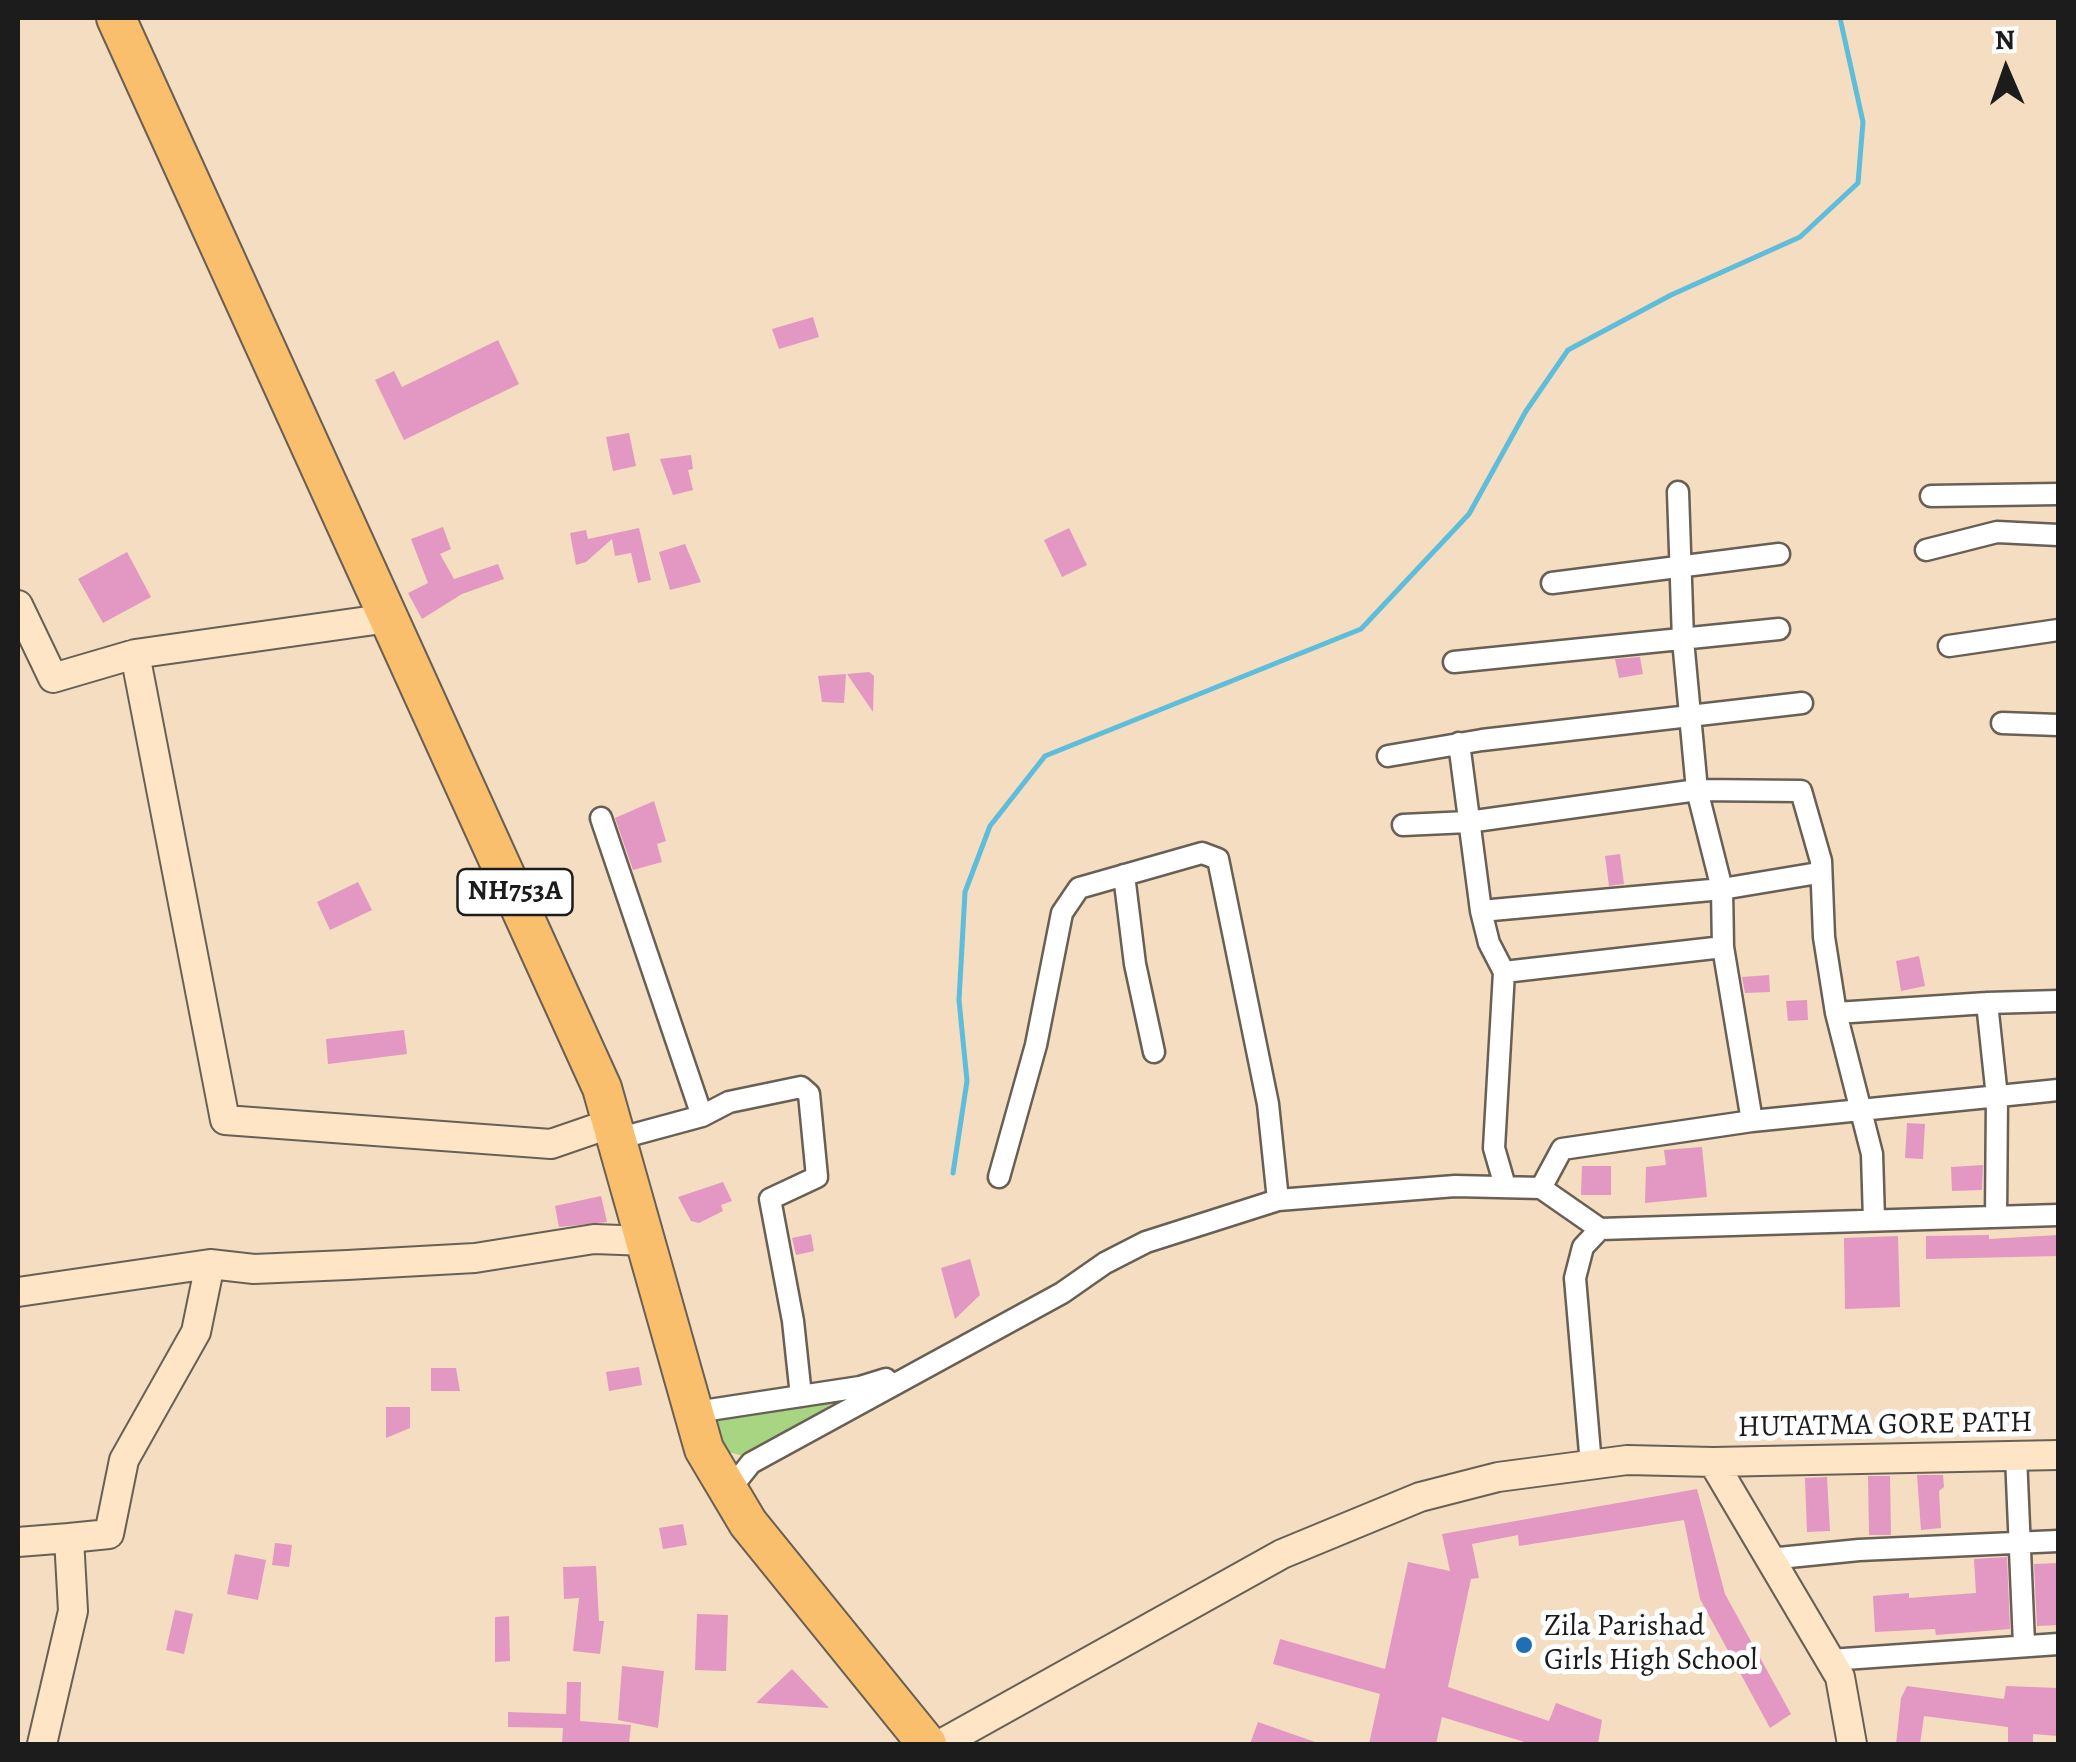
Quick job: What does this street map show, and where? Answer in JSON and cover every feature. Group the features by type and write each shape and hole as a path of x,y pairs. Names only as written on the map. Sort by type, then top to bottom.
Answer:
{"highway":[{"name":"NH753A","path":"116,18 602,1088 704,1449 728,1493 927,1744"}],"street":[{"path":"1678,492 1684,567 1683,640 1697,790 1722,889 1723,947 1752,1121"},
{"path":"1932,496 2058,494"},
{"path":"1926,550 1997,532 2058,535"},
{"path":"1552,583 1778,554"},
{"path":"18,605 53,678 135,654 389,618"},
{"path":"1454,662 1779,630"},
{"path":"1948,646 2058,630"},
{"path":"135,654 225,1120 551,1144 702,1116 730,1102 801,1087 809,1094 817,1177 770,1199 793,1321 800,1396"},
{"path":"1388,756 1802,703"},
{"path":"2002,723 2058,725"},
{"path":"1460,744 1481,911 1489,943 1504,972 1494,1148 1505,1186"},
{"path":"1404,825 1468,822 1697,790 1801,791 1821,862 1818,873 1836,1013 1864,1110 1872,1154 1874,1220"},
{"path":"601,818 702,1116"},
{"path":"1000,1177 1036,1045 1062,912 1079,888 1202,852 1218,859 1268,1104 1278,1200"},
{"path":"1481,911 1722,889 1818,873"},
{"path":"1124,875 1135,964 1154,1052"},
{"path":"1504,972 1723,947"},
{"path":"1836,1013 2058,1000"},
{"path":"1988,1003 1997,1097 1996,1217"},
{"path":"1541,1188 1562,1150 1752,1121 2058,1090"},
{"path":"696,1412 860,1387 916,1369 954,1354 1146,1242 1278,1200 1505,1186 1541,1188 1600,1229 2058,1215"},
{"path":"1591,1465 1575,1278 1584,1246 1600,1229"},
{"path":"18,1292 210,1264 254,1269 347,1266 475,1258 594,1239 647,1242"},
{"path":"18,1542 109,1534 124,1460 196,1332 210,1264"},
{"path":"728,1493 751,1463 842,1416 916,1369"},
{"name":"HUTATMA GORE PATH","path":"941,1744 1282,1554 1420,1497 1498,1477 1626,1460 2058,1455"},
{"path":"2016,1456 2024,1644"},
{"path":"1712,1462 1840,1677 1852,1744"},
{"path":"42,1744 73,1611 69,1538"},
{"path":"1769,1560 2058,1541"},
{"path":"1830,1660 2058,1644"}],"green space":[{"path":"846,1396 743,1456 726,1451 714,1421 727,1411"}],"building":[{"path":"813,317 819,337 779,349 772,329"},
{"path":"498,340 519,384 404,440 375,380 394,371 402,387"},
{"path":"629,433 636,466 613,471 606,437"},
{"path":"691,455 693,469 688,470 693,490 673,495 660,459"},
{"path":"443,527 451,549 440,554 454,579 498,564 504,579 462,594 422,619 408,593 428,583 411,539"},
{"path":"639,528 651,580 638,583 631,553 615,556 612,539 586,562 576,565 570,533 586,530 588,539"},
{"path":"1069,528 1087,565 1062,577 1044,540"},
{"path":"685,544 701,582 670,590 659,552"},
{"path":"127,552 151,597 103,623 78,579"},
{"path":"1640,657 1643,674 1619,678 1615,659"},
{"path":"869,672 874,676 873,712 847,674"},
{"path":"846,674 844,703 822,702 818,676"},
{"path":"654,801 666,841 657,844 662,862 633,870 615,818"},
{"path":"1620,854 1624,884 1609,886 1605,856"},
{"path":"358,882 372,910 330,930 317,902"},
{"path":"1919,956 1925,986 1901,991 1896,961"},
{"path":"1769,975 1770,992 1745,993 1742,977"},
{"path":"1807,1000 1808,1020 1788,1021 1786,1001"},
{"path":"404,1030 407,1054 328,1064 326,1039"},
{"path":"1907,1123 1925,1124 1923,1159 1905,1158"},
{"path":"1702,1147 1707,1197 1645,1203 1646,1167 1666,1165 1664,1150"},
{"path":"1983,1165 1982,1190 1952,1191 1951,1167"},
{"path":"1582,1166 1611,1166 1611,1195 1581,1195"},
{"path":"723,1182 732,1201 721,1205 723,1211 699,1223 691,1221 678,1197"},
{"path":"601,1196 607,1222 559,1227 555,1206"},
{"path":"811,1234 814,1251 796,1255 792,1238"},
{"path":"1989,1235 1989,1239 2058,1235 2058,1256 1926,1259 1926,1236"},
{"path":"1898,1236 1900,1307 1845,1309 1844,1238"},
{"path":"970,1259 980,1295 955,1319 941,1268"},
{"path":"639,1367 642,1385 609,1391 606,1372"},
{"path":"431,1368 456,1368 460,1391 431,1391"},
{"path":"386,1407 410,1407 410,1428 386,1438"},
{"path":"1917,1475 1943,1475 1944,1487 1939,1491 1941,1528 1921,1530"},
{"path":"1868,1476 1890,1476 1891,1535 1869,1535"},
{"path":"1827,1477 1830,1531 1807,1532 1805,1478"},
{"path":"1697,1489 1725,1594 1791,1714 1770,1728 1700,1599 1684,1520 1519,1546 1518,1535 1472,1544 1479,1578 1471,1579 1448,1687 1549,1721 1556,1703 1602,1720 1598,1744 1531,1744 1442,1717 1436,1744 1369,1744 1380,1694 1273,1664 1280,1639 1385,1669 1408,1562 1450,1571 1442,1534"},
{"path":"683,1524 687,1545 663,1549 659,1528"},
{"path":"275,1543 292,1545 289,1567 272,1565"},
{"path":"235,1554 266,1560 258,1600 227,1594"},
{"path":"2007,1557 2010,1629 1936,1635 1935,1629 1875,1632 1873,1596 1909,1593 1909,1598 1976,1593 1974,1559"},
{"path":"2058,1563 2058,1625 2037,1626 2034,1564"},
{"path":"596,1566 599,1621 604,1621 600,1654 573,1651 579,1598 564,1599 563,1567"},
{"path":"175,1610 193,1614 184,1654 166,1650"},
{"path":"697,1614 728,1615 726,1671 695,1670"},
{"path":"509,1616 510,1661 495,1662 495,1617"},
{"path":"622,1666 664,1671 658,1728 618,1720"},
{"path":"792,1669 829,1708 756,1703"},
{"path":"567,1682 581,1682 580,1721 631,1725 629,1744 562,1744 563,1728 508,1727 508,1712 566,1714"},
{"path":"1907,1686 2004,1699 2006,1686 2058,1688 2058,1736 2033,1734 2033,1744 2008,1744 2008,1727 1924,1716 1920,1744 1896,1744 1901,1698"},
{"path":"1258,1722 1315,1742 1315,1744 1250,1744"}],"waterway":[{"path":"953,1173 967,1081 959,1000 965,892 990,826 1045,756 1361,629 1469,514 1526,411 1568,350 1671,295 1800,237 1858,183 1863,122 1840,18"}],"place":[{"name":"Zila Parishad Girls High School","path":"1524,1645"}]}
